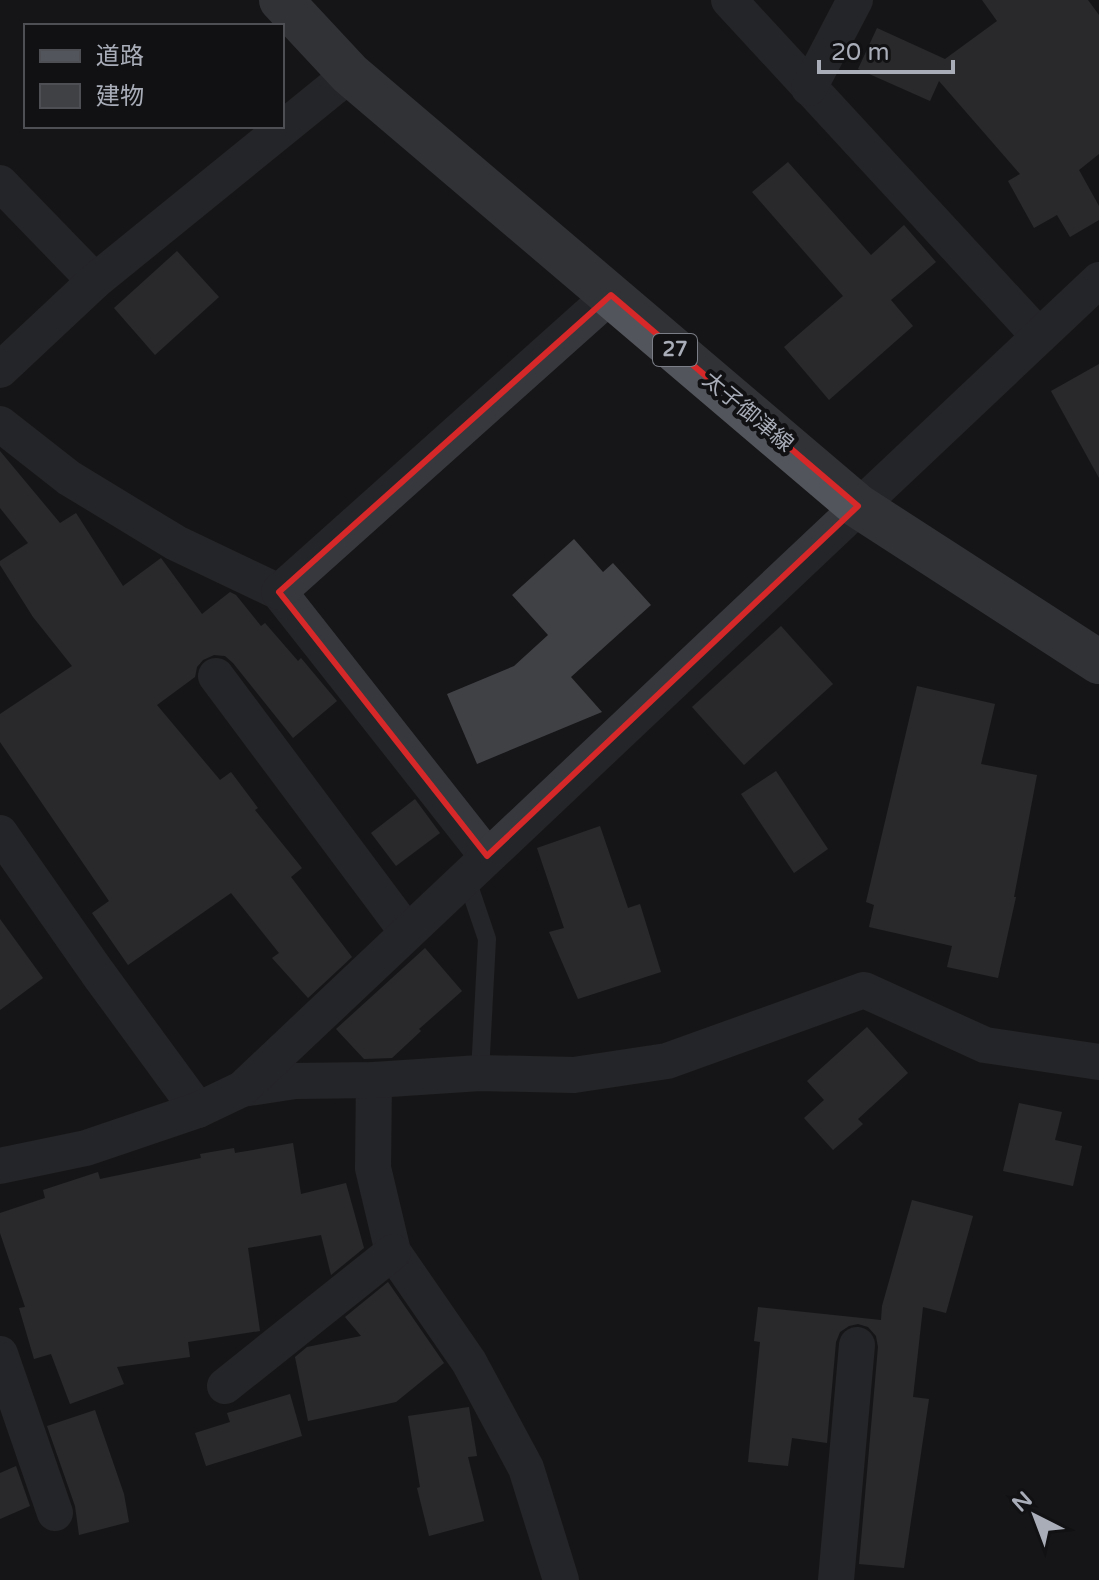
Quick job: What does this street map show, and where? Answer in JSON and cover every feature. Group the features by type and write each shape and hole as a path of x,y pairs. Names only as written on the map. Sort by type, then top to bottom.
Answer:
{"main road":[{"name":"太子御津線","path":"281,0 350,74 858,506 1079,644 1099,662"}],"street":[{"path":"729,0 1039,336"},
{"path":"809,88 855,0"},
{"path":"284,128 350,74"},
{"path":"0,370 95,281 283,128"},
{"path":"0,183 95,281"},
{"path":"242,1089 1099,280"},
{"path":"279,592 611,295"},
{"path":"0,424 69,478 176,543 279,592 477,867"},
{"path":"1079,644 1099,677"},
{"path":"216,676 407,932"},
{"path":"0,833 198,1110"},
{"path":"0,1166 86,1148 198,1110 242,1089 295,1081 374,1080 480,1073 574,1075 667,1061 864,990 985,1045 1099,1062"},
{"path":"374,1080 373,1168 393,1252 469,1362 526,1468 561,1580"},
{"path":"225,1386 393,1252"},
{"path":"836,1580 857,1345"},
{"path":"0,1354 55,1513"}],"lane":[{"path":"477,867 487,939 480,1073"}],"highlighted area":[{"path":"611,295 858,506 487,856 279,592"}],"building":[{"path":"982,0 1088,0 1099,15 1099,154 1079,170 1099,206 1099,220 1070,237 1057,215 1034,228 1008,181 1020,174 939,81 930,101 858,69 877,28 945,59 997,21"},
{"path":"788,162 871,255 904,225 936,262 891,300 913,326 829,400 784,347 843,296 752,192"},
{"path":"177,251 219,297 155,355 114,308"},
{"path":"1099,364 1099,478 1051,391"},
{"path":"0,451 60,523 76,513 123,586 161,558 202,614 230,592 236,595 261,626 265,623 298,661 301,658 337,701 293,738 233,663 225,656 214,655 203,660 197,667 195,677 157,705 220,780 231,772 258,808 255,810 302,868 291,877 352,957 308,998 272,958 279,953 231,893 128,965 92,913 109,901 0,742 0,714 72,666 33,617 0,565 0,561 28,543 0,508"},
{"path":"574,539 603,572 613,563 651,605 571,677 602,712 477,764 447,694 514,666 548,635 512,595"},
{"path":"781,626 833,684 744,765 692,707"},
{"path":"917,686 995,704 981,764 1037,775 998,978 947,967 952,946 869,927 874,905 866,902"},
{"path":"776,771 828,849 794,873 741,794"},
{"path":"415,799 440,833 396,866 371,833"},
{"path":"600,826 628,908 640,904 661,972 578,999 549,932 564,928 537,848"},
{"path":"0,919 43,978 0,1010"},
{"path":"425,948 462,991 392,1058 364,1059 336,1029"},
{"path":"867,1027 908,1073 858,1119 863,1124 833,1150 804,1118 824,1100 807,1081"},
{"path":"1019,1103 1062,1112 1055,1140 1082,1146 1073,1186 1003,1171"},
{"path":"293,1143 301,1194 346,1183 364,1248 331,1275 321,1235 248,1248 260,1331 188,1342 190,1357 117,1367 124,1384 70,1404 51,1354 34,1359 19,1308 25,1307 0,1233 0,1213 45,1198 43,1190 98,1172 100,1179 201,1158 200,1154 234,1148 235,1153"},
{"path":"912,1200 973,1216 946,1313 923,1307 913,1397 929,1399 904,1568 859,1564 878,1347 876,1336 868,1327 858,1324 849,1326 840,1332 836,1342 827,1443 792,1438 788,1466 748,1462 760,1342 754,1341 758,1307 881,1320 882,1306"},
{"path":"388,1282 444,1363 396,1402 308,1421 295,1357 307,1347 361,1336 345,1317"},
{"path":"290,1394 302,1436 206,1466 195,1433 230,1422 227,1413"},
{"path":"469,1407 477,1456 468,1457 484,1521 429,1536 417,1488 420,1487 408,1416"},
{"path":"95,1410 124,1494 129,1522 79,1535 75,1506 47,1426"},
{"path":"16,1466 30,1506 0,1519 0,1473"}]}
